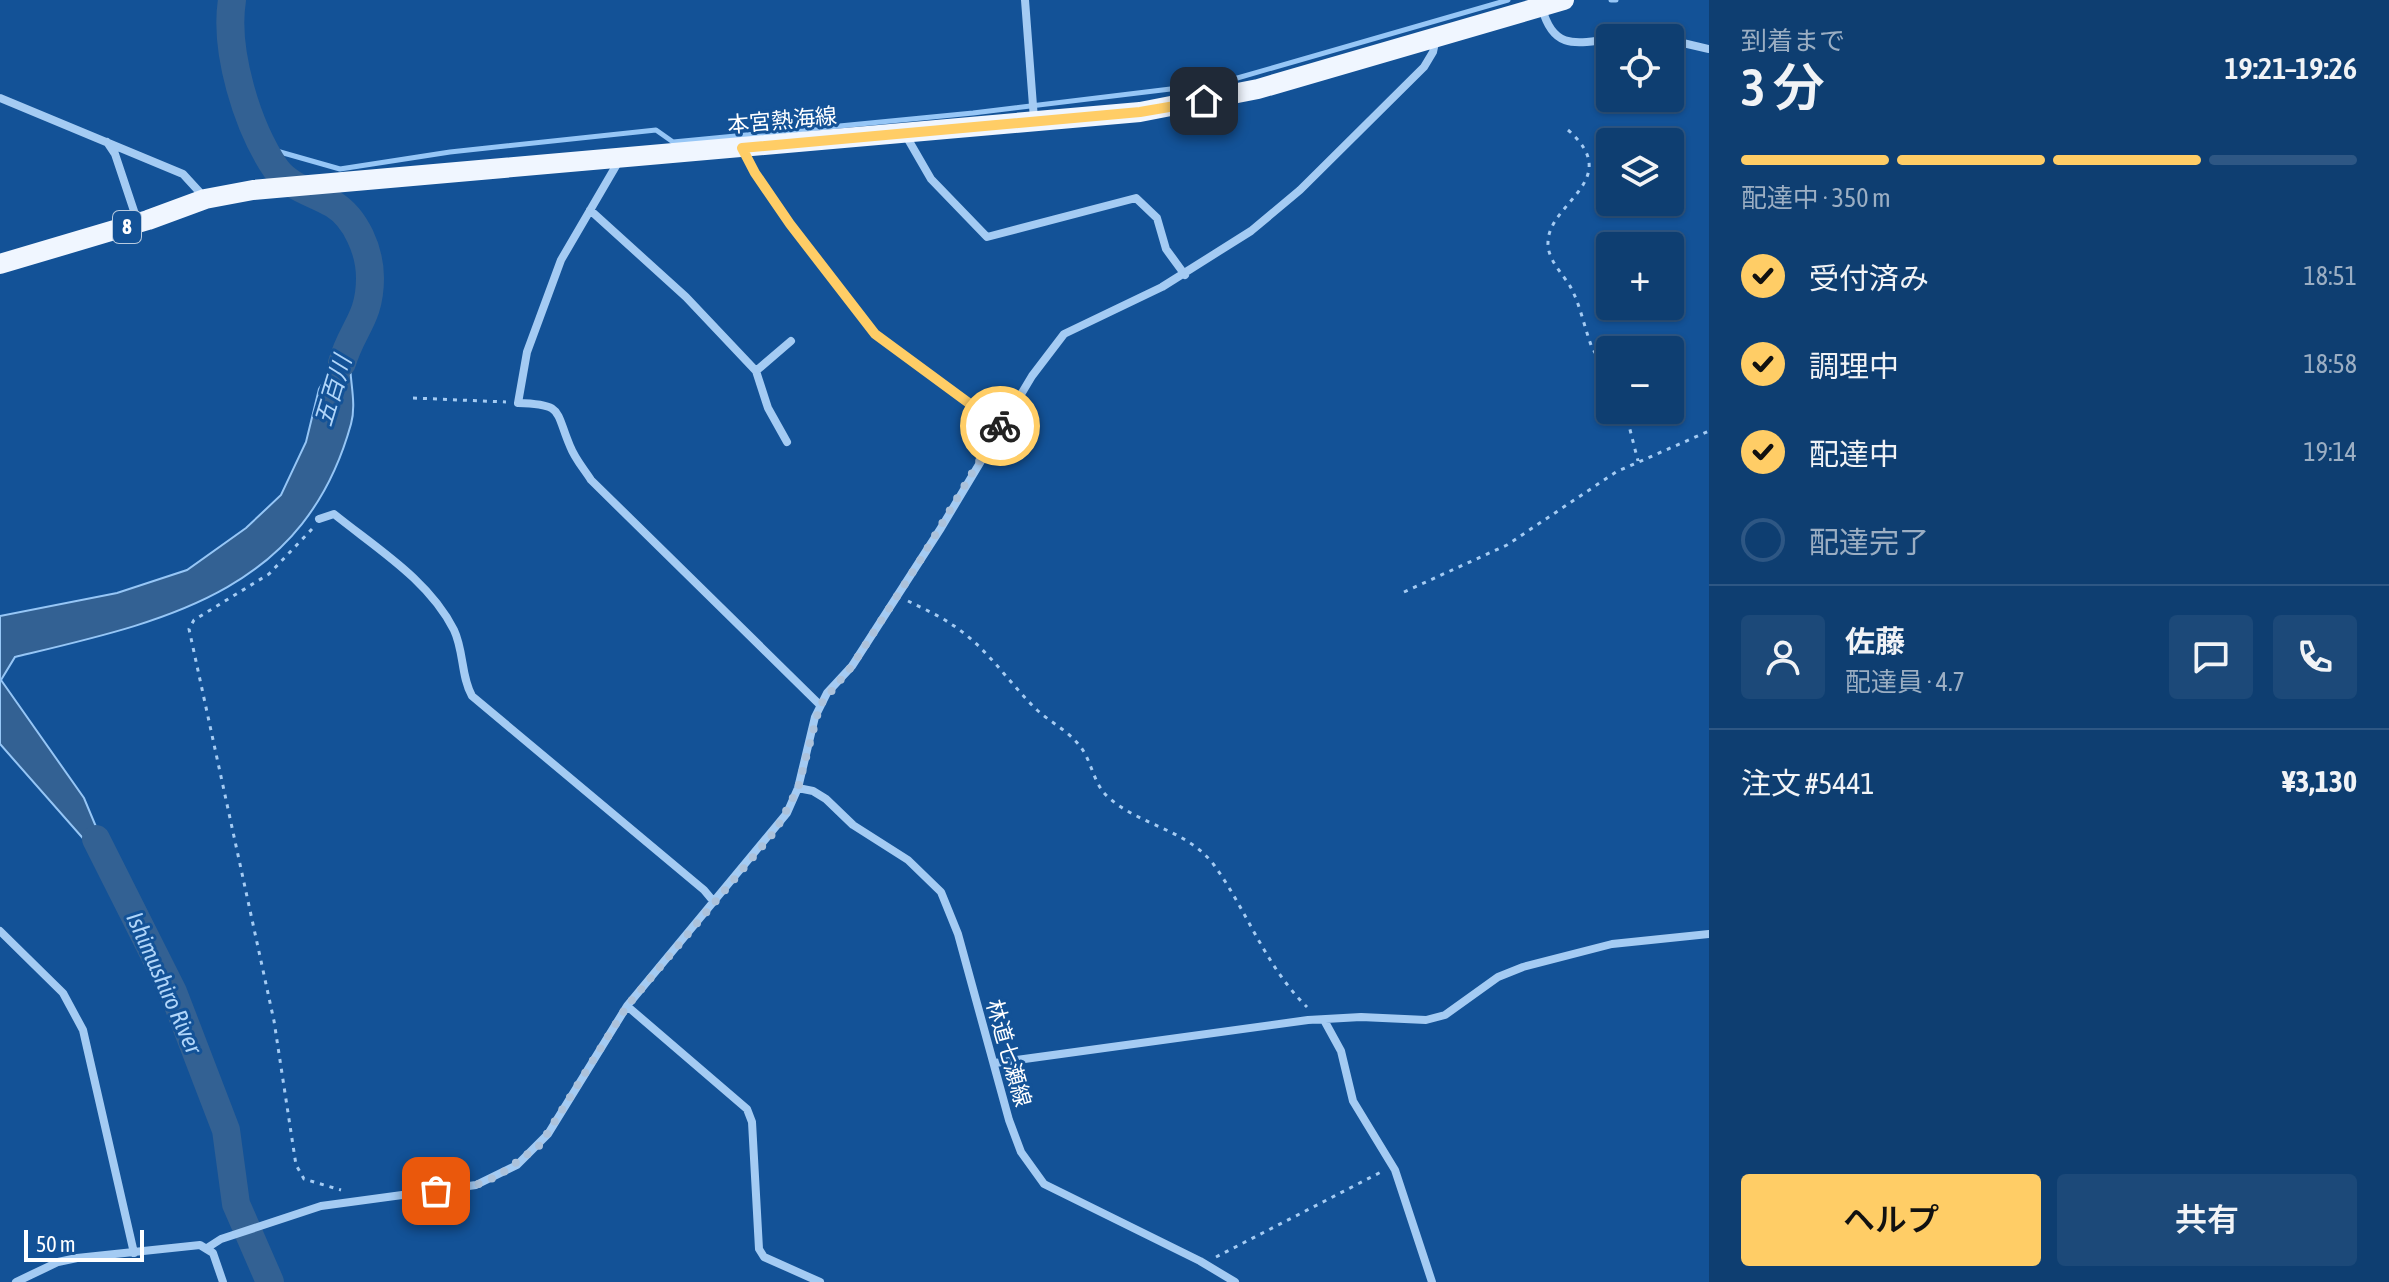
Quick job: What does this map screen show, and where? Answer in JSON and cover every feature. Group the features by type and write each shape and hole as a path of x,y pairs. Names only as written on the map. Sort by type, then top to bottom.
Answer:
{"main road":[{"name":"本宮熱海線","path":"0,264 138,223 205,199 253,190 1140,112 1204,101 1564,0"}],"street":[{"path":"1025,0 1034,121"},
{"path":"1541,7 1546,23 1557,38 1580,42 1596,40"},
{"path":"207,1248 221,1239 296,1214 351,1200 466,1188 517,1165 548,1134 627,1006 776,830 798,788 820,705 852,666 898,596 1044,358 1064,334 1185,275 1251,231 1300,190 1424,67 1433,52 1436,37"},
{"path":"1684,43 1709,49"},
{"path":"0,98 183,174 205,199"},
{"path":"905,133 931,179 987,237 996,238 1136,198 1157,218 1166,249 1185,275"},
{"path":"106,141 115,154 138,223"},
{"path":"742,148 790,224 875,334 1000,426"},
{"path":"620,159 572,238 552,282 527,352 518,403 553,407 561,416 575,457 591,480 820,705"},
{"path":"590,210 686,297 756,371 768,408 787,442"},
{"path":"756,371 791,341"},
{"path":"319,519 334,514 421,584 455,632 462,648 467,687 472,696 704,890 714,902"},
{"name":"林道七瀬線","path":"798,788 819,794 853,825 892,847 934,882 958,934 1021,1152 1044,1184 1235,1282"},
{"path":"0,931 63,993 83,1030 134,1253"},
{"path":"995,1063 1319,1020 1361,1017 1434,1019 1461,1005 1498,977 1523,967 1612,944 1709,934"},
{"path":"627,1006 747,1109 752,1122 755,1231 759,1249 764,1257 820,1282"},
{"path":"1319,1020 1341,1051 1353,1101 1395,1170 1432,1282"},
{"path":"16,1282 58,1262 200,1245 216,1259 223,1282"}],"path":[{"path":"1568,130 1584,147 1589,164 1582,187 1551,231 1549,251 1571,287 1596,354"},
{"path":"413,398 518,403"},
{"path":"1629,424 1638,461"},
{"path":"1404,592 1507,545 1638,461 1709,431"},
{"path":"319,519 279,566 234,598 194,620 189,635 274,1021 296,1165 304,1179 338,1189 351,1200"},
{"path":"898,596 951,624 980,648 1033,705 1074,739 1090,761 1101,789 1111,800 1186,838 1200,850 1215,866 1277,974 1319,1020"},
{"path":"1207,1265 1384,1171 1395,1170"}],"water":[{"path":"359,328 350,357 351,424 329,481 300,527 264,562 222,590 175,612 124,629 15,657 1,680 84,798 117,877 0,744 0,616 117,593 187,570 246,528 281,495 306,442 319,389 337,361 342,345"}],"waterway":[{"name":"五百川","path":"232,0 231,42 240,88 265,151 288,181 341,210 355,226 364,246 370,278 367,304 342,363"},
{"path":"266,148 340,169 450,152 656,130 673,142 973,113 1220,83 1508,0"},
{"path":"1611,0 1616,0"},
{"name":"Ishimushiro River","path":"96,839 173,992 226,1130 236,1204 270,1282"}],"way so far":[{"path":"436,1191 466,1188 498,1176 517,1165 540,1145 627,1006 776,830 798,788 820,705 852,666 941,528 1000,426"}],"route":[{"path":"1000,426 875,334 790,224 742,148 1140,112 1204,101"}]}
